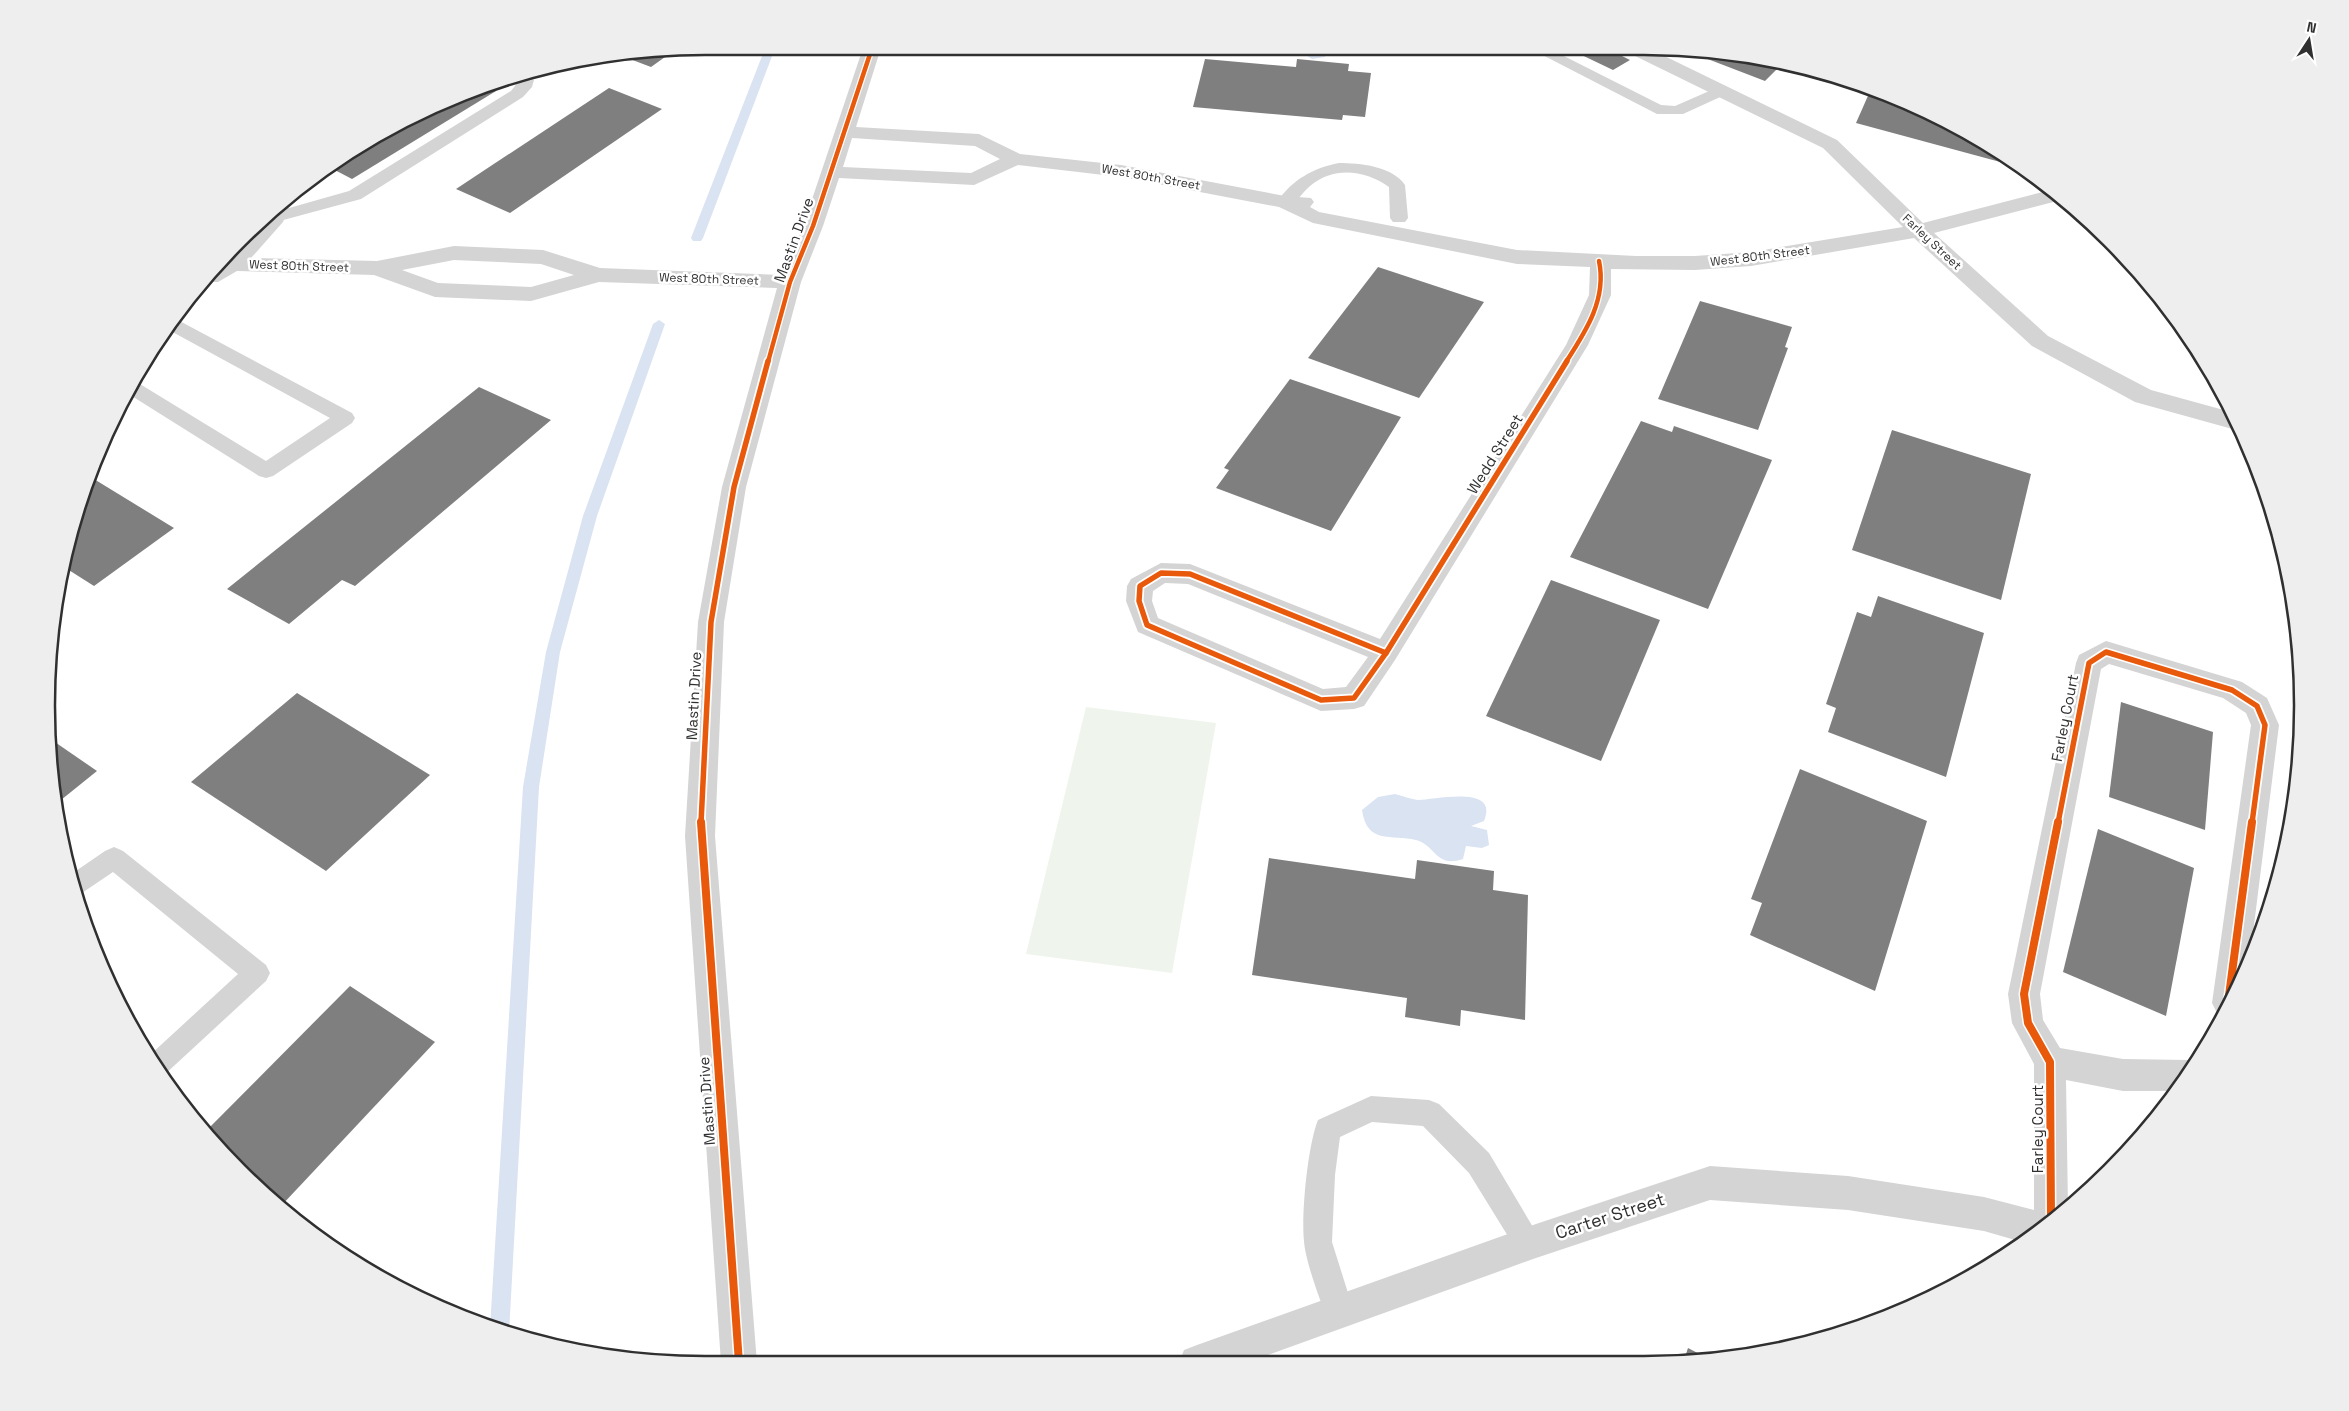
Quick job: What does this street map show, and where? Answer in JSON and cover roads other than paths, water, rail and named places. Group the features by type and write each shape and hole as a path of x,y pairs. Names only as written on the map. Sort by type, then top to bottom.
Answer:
{"street":[{"name":"Mastin Drive","path":"738,1356 700,836 711,622 734,486 790,282 831,172 869,55"},
{"name":"Farley Street","path":"1649,55 1830,144 1919,231 2040,341 2144,396 2228,420"},
{"name":"West 80th Street","path":"844,132 979,140 1016,159 1121,171 1285,202 1313,217 1397,226 1517,257 1695,263 1751,259 1919,231 2048,197"},
{"path":"831,172 974,179 1016,159"},
{"name":"West 80th Street","path":"234,264 260,232"},
{"name":"West 80th Street","path":"234,264 377,268 454,253 543,257 598,275 790,282"},
{"name":"Wedd Street","path":"1386,653 1190,574 1161,573 1140,586 1139,602 1147,625 1321,700 1354,698 1386,653 1577,345 1602,295 1604,277 1599,261"},
{"path":"223,270 234,264"},
{"name":"West 80th Street","path":"377,268 435,290 531,294 598,275"},
{"name":"Farley Court","path":"2052,1211 2050,1062 2028,1023 2024,994 2089,663 2106,652 2232,690 2257,706 2265,725 2230,985"},
{"path":"2050,1062 2123,1074 2178,1076"},
{"name":"Carter Street","path":"1216,1356 1529,1244 1710,1183 1848,1193 1984,1214 2032,1227"}],"lane":[{"path":"1550,55 1657,109 1677,111 1723,90"},
{"path":"283,211 332,204 355,195 517,94 524,87 526,81"},
{"path":"1285,202 1306,181 1317,174 1334,168 1359,169 1385,175 1397,185 1397,226"},
{"path":"137,389 266,472 345,418 177,326"},
{"path":"80,882 114,858 257,973 162,1062"},
{"path":"1339,1312 1318,1242 1321,1175 1328,1129 1372,1109 1429,1113 1479,1163 1529,1244"}],"water":[{"path":"1306,55 1326,55 1325,57 1312,59"},
{"path":"1395,794 1418,800 1463,797 1474,798 1483,802 1486,809 1484,821 1471,826 1487,830 1489,845 1482,848 1466,846 1463,859 1447,861 1441,859 1423,843 1416,840 1382,836 1375,833 1369,829 1362,810 1378,797"}],"waterway":[{"path":"697,238 767,55"},
{"path":"500,1322 531,787 553,652 590,516 659,324"}]}
